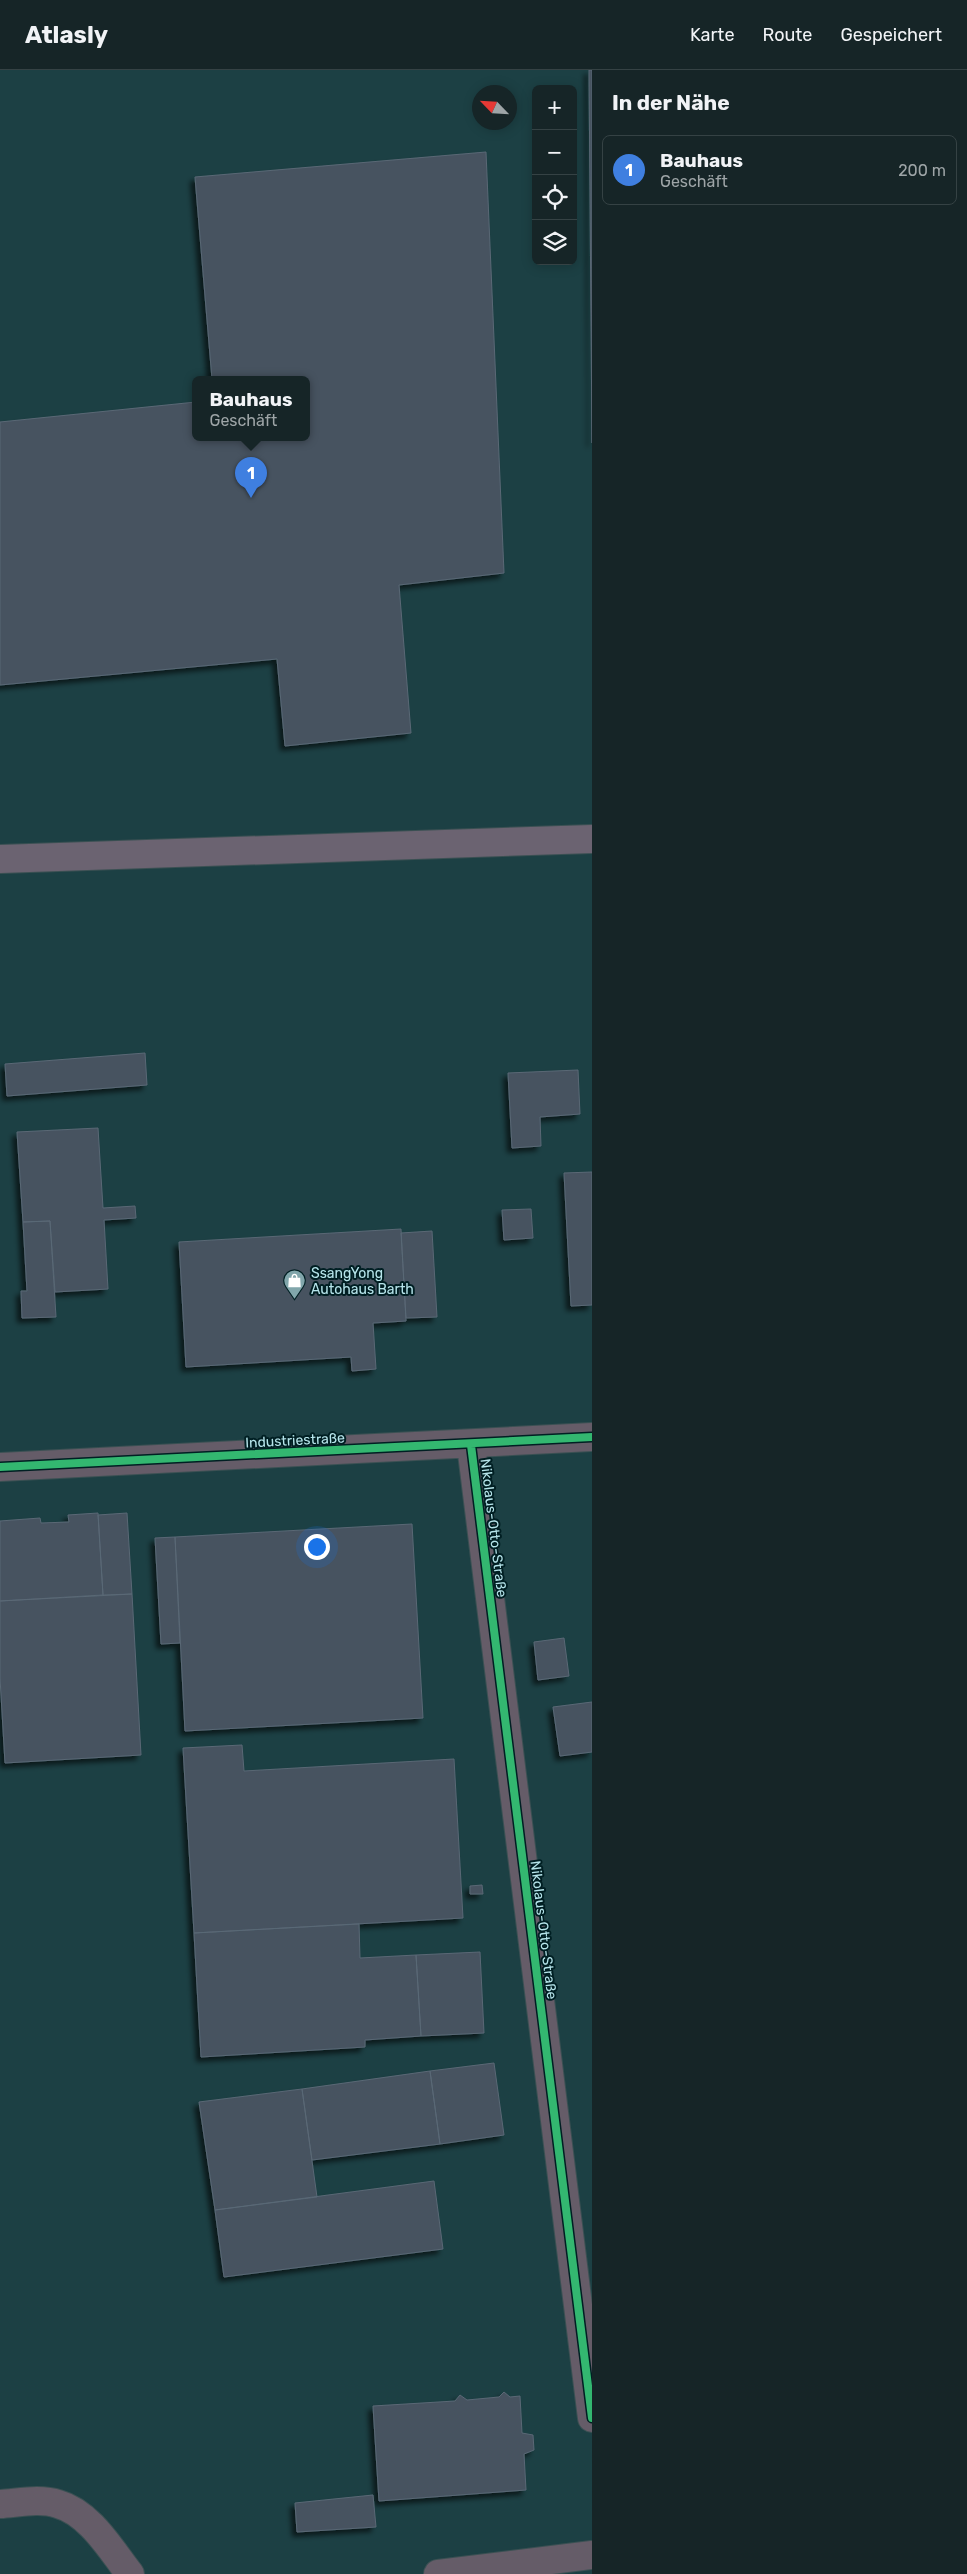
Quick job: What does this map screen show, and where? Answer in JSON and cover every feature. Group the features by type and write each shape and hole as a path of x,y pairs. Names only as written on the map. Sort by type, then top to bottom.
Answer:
{"main road":[{"path":"0,859 592,839"}],"street":[{"name":"Industriestraße","path":"0,1467 592,1437"},
{"name":"Nikolaus-Otto-Straße","path":"470,1444 592,2418"},
{"path":"0,2504 35,2501 58,2504 82,2517 130,2574"},
{"path":"438,2574 592,2555"}],"shaded area":[{"path":"0,70 592,70 592,2574 0,2574"}],"building":[{"path":"589,70 592,70 592,443"},
{"path":"486,152 504,573 399,585 411,733 285,746 277,659 0,685 0,422 192,402 192,441 310,441 310,376 212,376 195,177"},
{"path":"145,1053 147,1085 7,1096 5,1064"},
{"path":"578,1070 580,1114 540,1117 541,1146 512,1148 508,1073"},
{"path":"98,1128 103,1208 135,1206 136,1218 104,1220 108,1289 55,1292 50,1221 23,1222 17,1132"},
{"path":"592,1172 592,1305 571,1306 564,1173"},
{"path":"531,1209 533,1238 504,1240 502,1210"},
{"path":"50,1221 56,1317 22,1318 21,1291 27,1291 23,1222"},
{"path":"401,1229 406,1321 373,1323 376,1369 352,1371 351,1357 186,1367 179,1242"},
{"path":"432,1231 437,1317 406,1318 401,1233"},
{"path":"98,1513 103,1595 0,1601 0,1521 40,1518 41,1523 69,1522 68,1515"},
{"path":"127,1513 132,1594 103,1595 98,1515"},
{"path":"412,1524 423,1718 185,1731 175,1537"},
{"path":"175,1537 180,1643 161,1644 155,1538"},
{"path":"132,1594 141,1755 5,1763 0,1678 0,1601"},
{"path":"564,1638 569,1676 538,1680 534,1642"},
{"path":"592,1702 592,1752 560,1756 553,1707"},
{"path":"242,1745 244,1771 454,1759 463,1918 194,1933 183,1748"},
{"path":"482,1885 483,1894 470,1894 470,1886"},
{"path":"359,1924 360,1958 416,1955 421,2036 365,2040 365,2047 201,2057 194,1933"},
{"path":"480,1952 484,2033 421,2036 416,1955"},
{"path":"494,2063 504,2135 440,2144 430,2071"},
{"path":"430,2071 440,2144 312,2160 302,2089"},
{"path":"302,2089 317,2197 215,2210 199,2102"},
{"path":"434,2181 443,2249 224,2277 215,2210"},
{"path":"504,2392 510,2397 520,2396 522,2433 533,2435 534,2450 524,2454 526,2490 379,2501 373,2406 455,2401 460,2395 467,2400 499,2397"},
{"path":"373,2495 376,2527 297,2532 295,2503"}],"cycle path":[{"path":"0,1467 592,1437"},
{"path":"471,1445 592,2418"}],"place":[{"name":"Bauhaus","path":"251,498"},
{"name":"SsangYong Autohaus Barth","path":"295,1300"}]}
